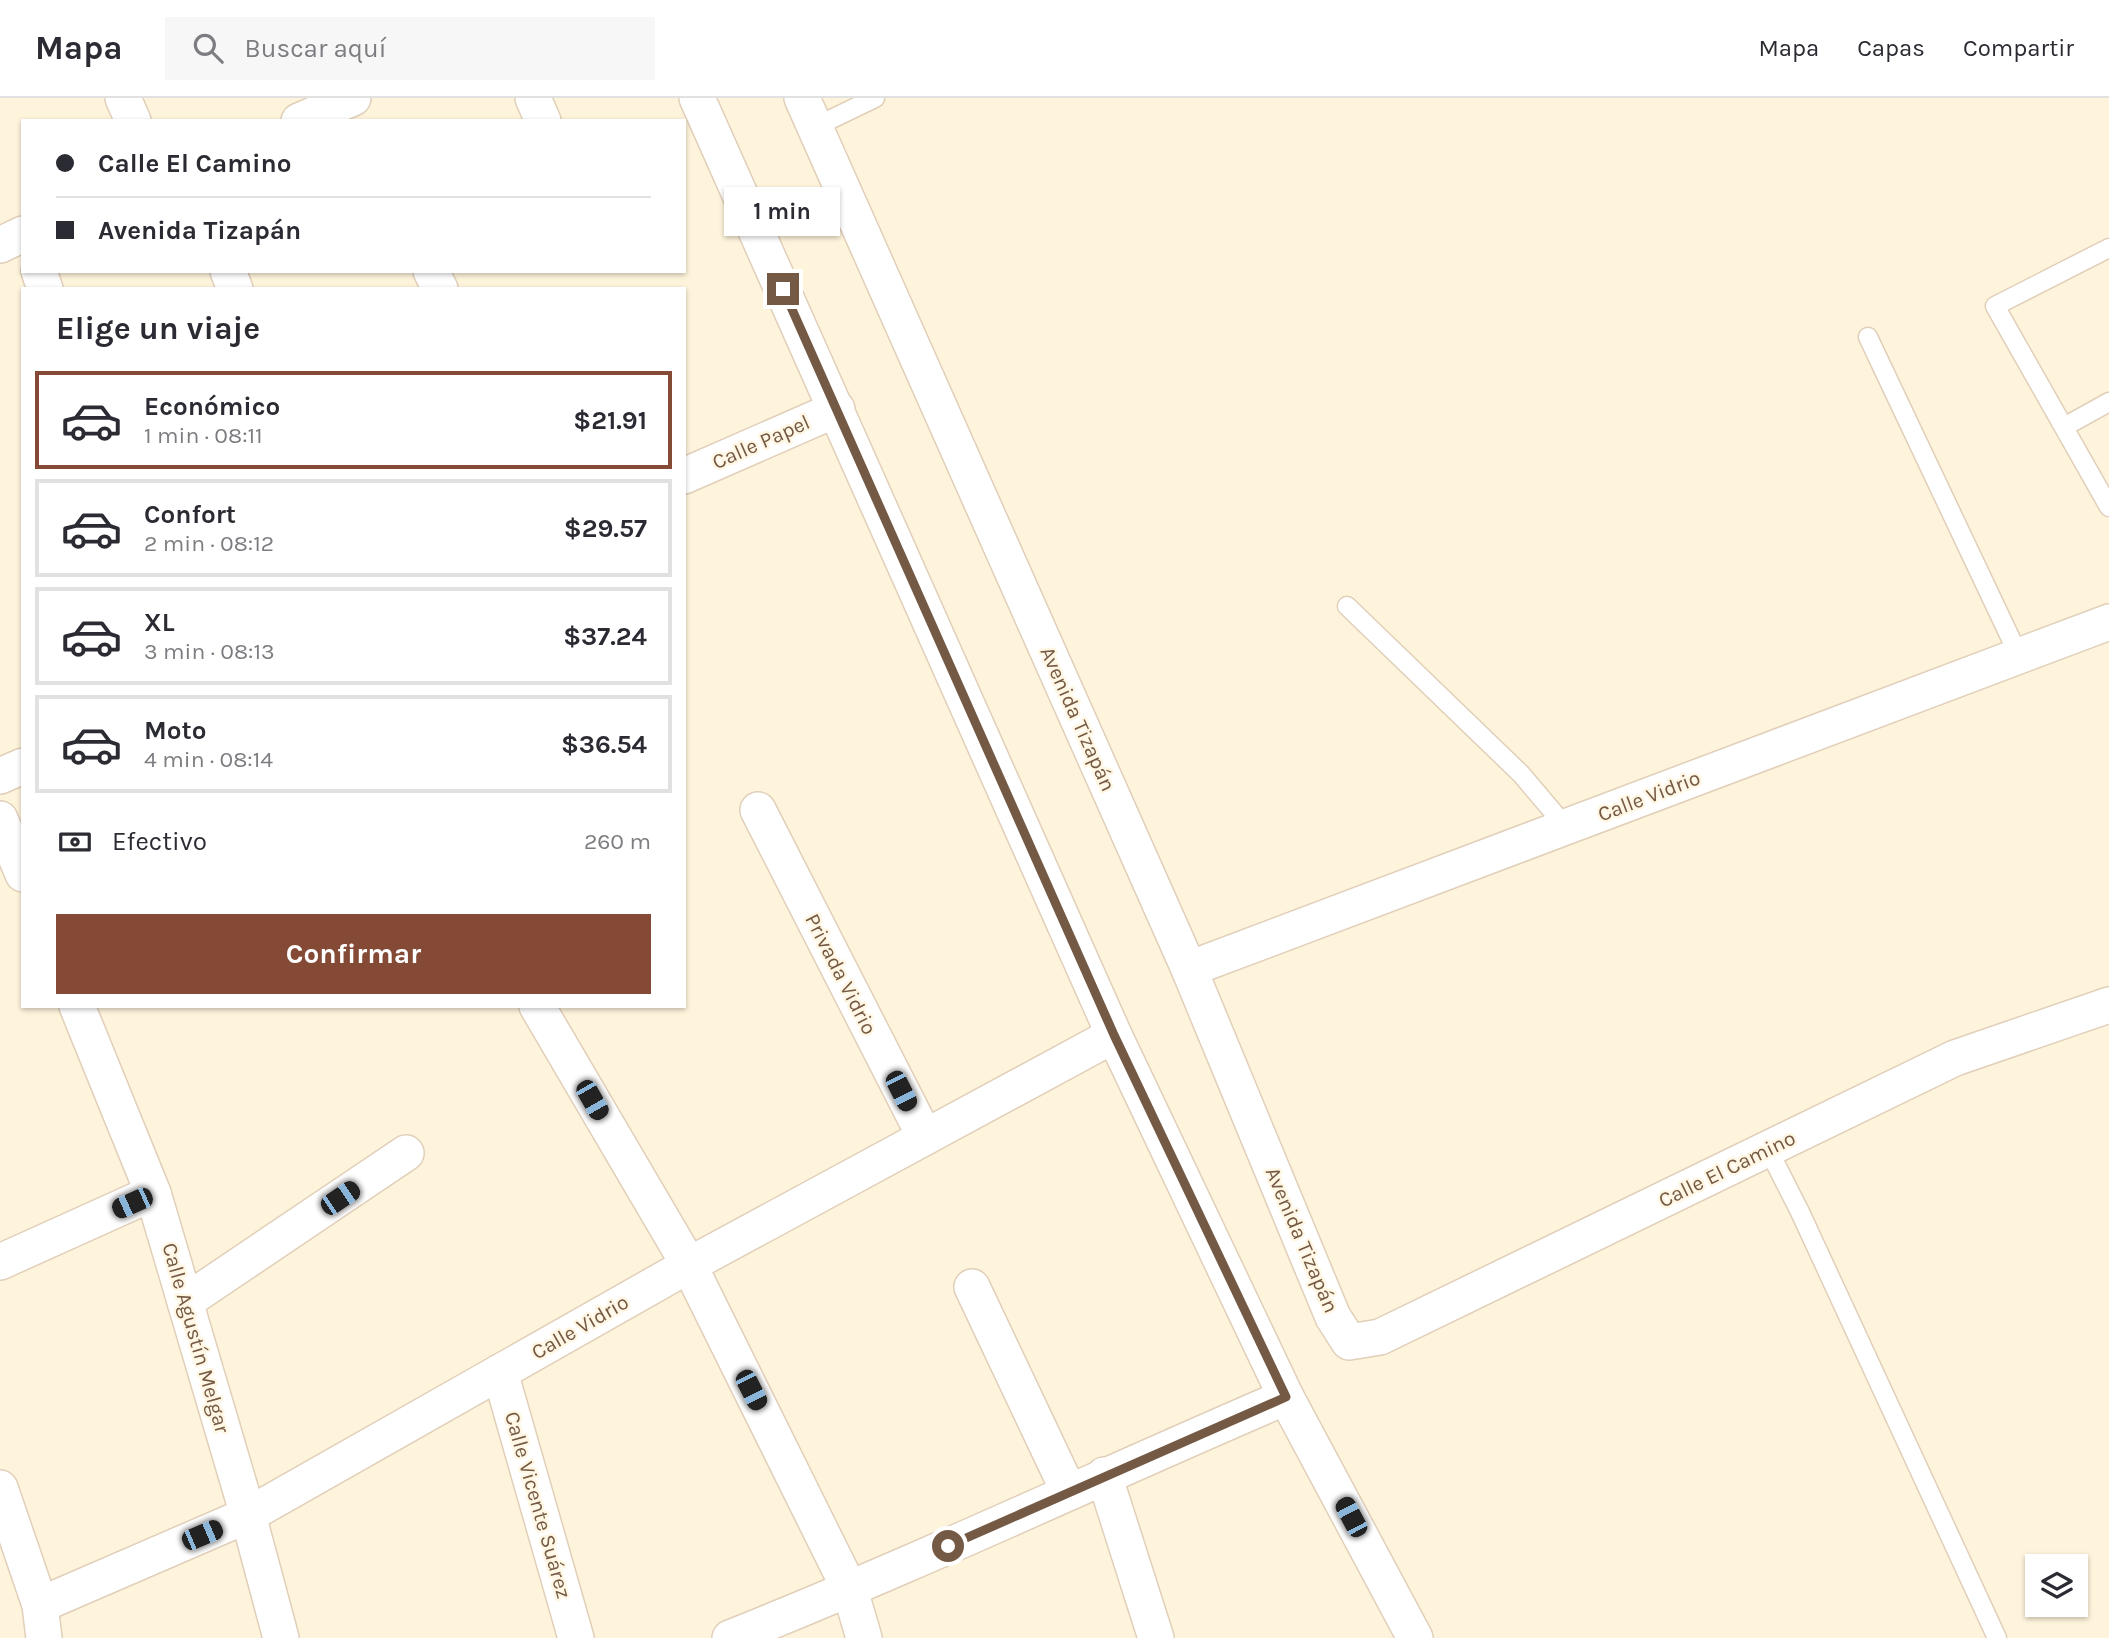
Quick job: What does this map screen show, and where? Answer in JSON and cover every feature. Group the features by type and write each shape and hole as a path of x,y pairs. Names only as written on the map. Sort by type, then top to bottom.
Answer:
{"street":[{"path":"123,98 132,119"},
{"path":"533,98 541,119"},
{"path":"697,98 1114,1035 1286,1397 1415,1638"},
{"path":"306,119 350,107"},
{"name":"Avenida Tizapán","path":"808,112 1189,969 1333,1317 1349,1342"},
{"path":"0,245 21,235"},
{"name":"Calle Papel","path":"686,475 837,408"},
{"name":"Calle Vidrio","path":"1189,969 2109,622"},
{"path":"0,776 21,767"},
{"name":"Privada Vidrio","path":"758,810 925,1137"},
{"path":"0,819 21,869"},
{"name":"Calle El Camino","path":"1349,1342 1380,1337 1955,1058 2109,1006"},
{"name":"Calle Agustín Melgar","path":"78,1008 153,1193 248,1515 281,1638"},
{"path":"538,1008 689,1265 850,1590 864,1638"},
{"name":"Calle Vidrio","path":"42,1621 248,1515 689,1265 1114,1035"},
{"path":"185,1302 406,1153"},
{"path":"0,1262 153,1193"},
{"path":"972,1287 1069,1492"},
{"name":"Calle Vicente Suárez","path":"500,1372 576,1638"},
{"path":"730,1638 850,1590 1104,1475 1286,1397"},
{"path":"1104,1475 1156,1638"},
{"path":"0,1488 42,1621"}],"lane":[{"path":"808,112 875,98"},
{"path":"2109,247 1995,306 2109,507"},
{"path":"1868,337 2019,656"},
{"path":"2064,427 2109,402"},
{"path":"1347,606 1521,774 1566,827"},
{"path":"1768,1149 1806,1224 1997,1638"}],"route":[{"path":"783,289 1114,1035 1286,1397 948,1546"}]}
